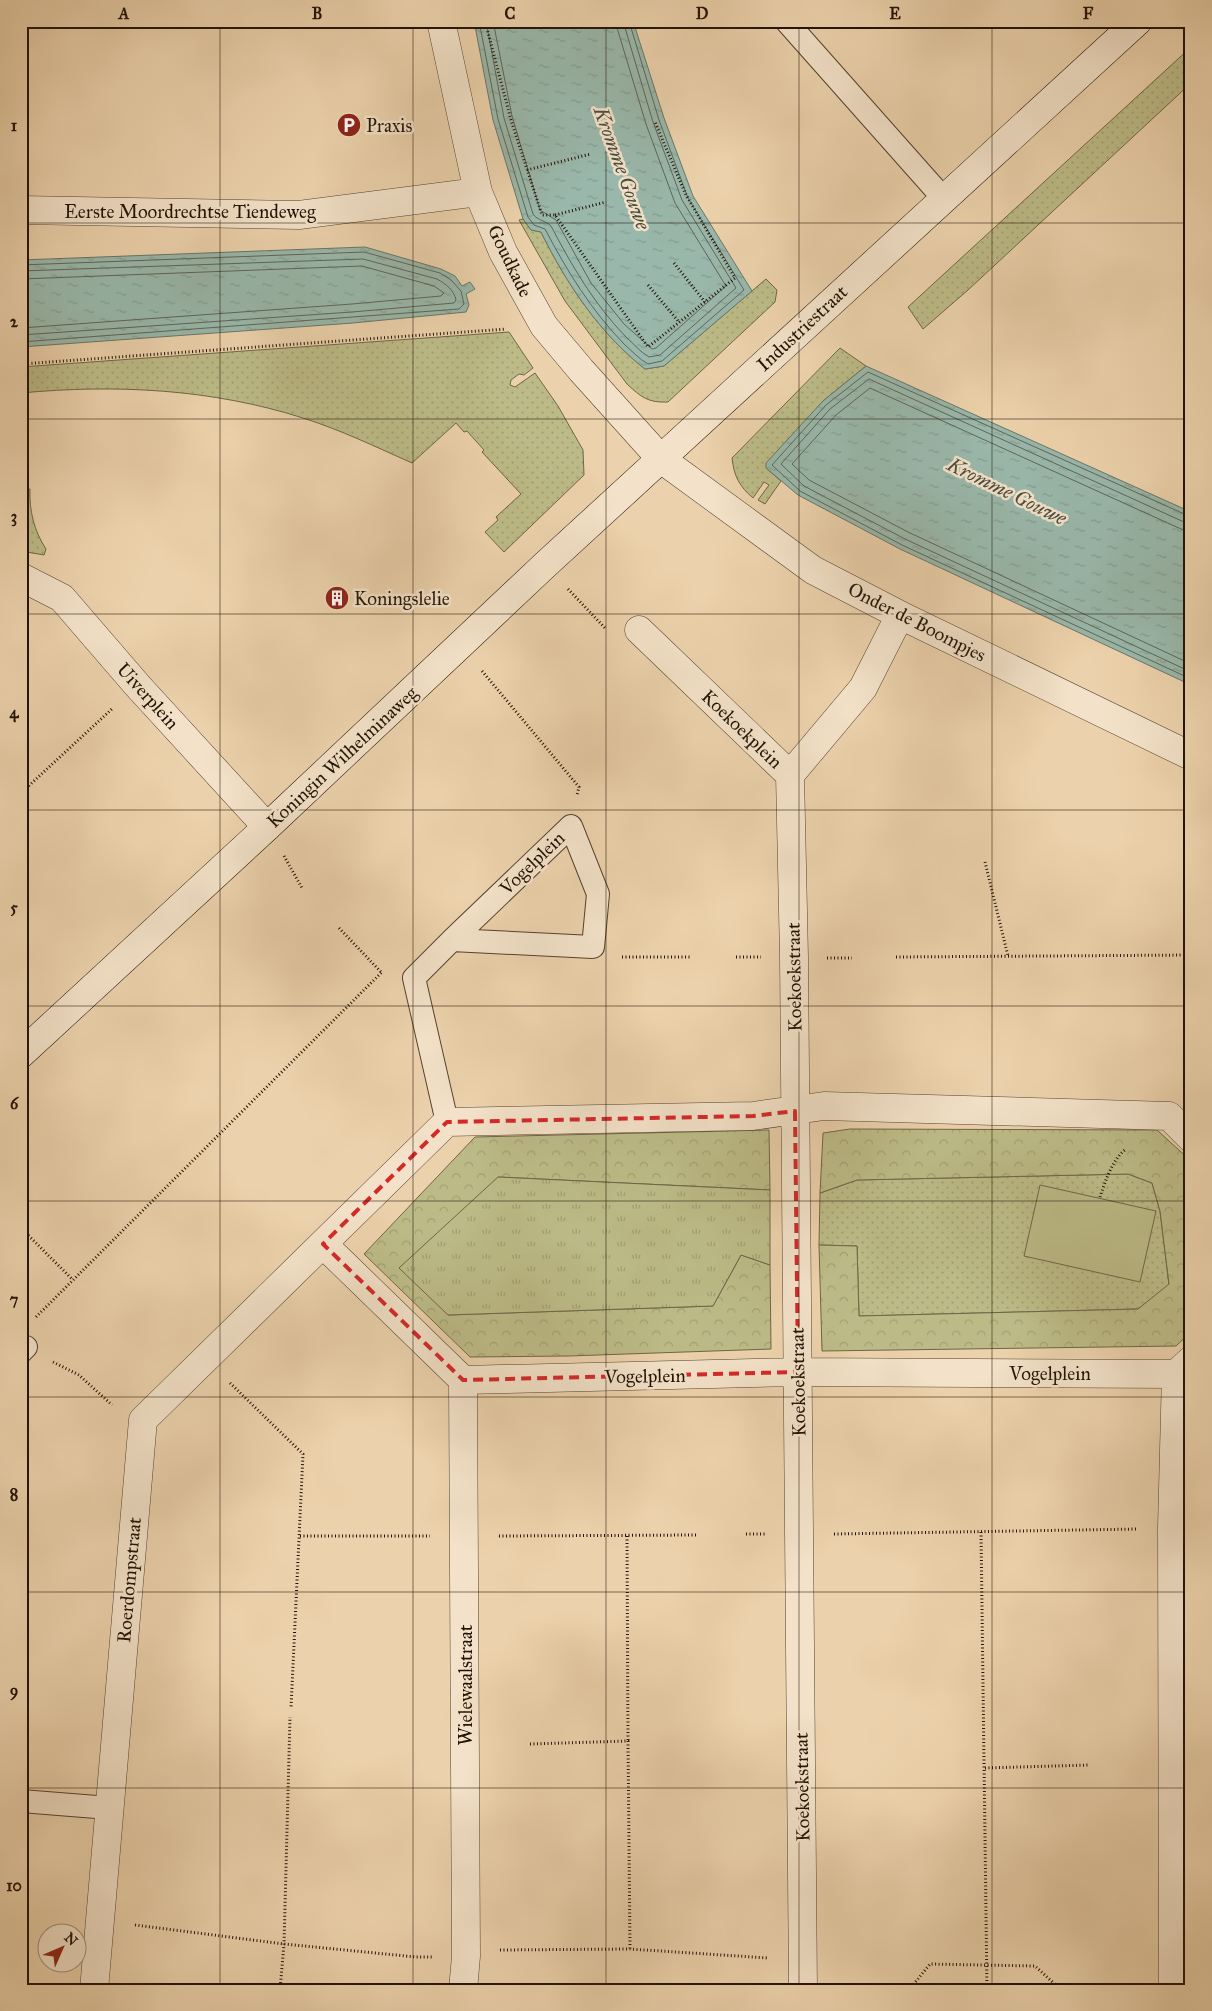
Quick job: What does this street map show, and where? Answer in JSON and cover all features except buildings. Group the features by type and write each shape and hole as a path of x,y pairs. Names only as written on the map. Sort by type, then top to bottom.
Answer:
{"street":[{"name":"Goudkade","path":"442,21 478,192 503,252 544,326 661,459"},
{"name":"Industriestraat","path":"661,459 943,198 1138,21"},
{"name":"Eerste Moordrechtse Tiendeweg","path":"21,210 299,215 478,192"},
{"name":"Koningin Wilhelminaweg","path":"21,1054 661,459"},
{"name":"Onder de Boompjes","path":"661,459 813,570 900,615 1191,756"},
{"name":"Uiverplein","path":"21,577 62,598 137,685 267,827"},
{"name":"Koekoekplein","path":"640,630 790,775 863,688 900,615"},
{"name":"Koekoekstraat","path":"790,775 794,957 803,1990"},
{"path":"143,1420 448,1122 753,1116 824,1106 1170,1116 1191,1138"},
{"path":"323,1244 463,1380"},
{"path":"1173,1990 1172,1528 1184,1367"},
{"name":"Vogelplein","path":"463,1380 798,1372 1184,1367"},
{"name":"Wielewaalstraat","path":"463,1380 466,1937 463,1990"},
{"name":"Roerdompstraat","path":"94,1990 143,1420"}],"lane":[{"path":"786,21 943,198"},
{"name":"Vogelplein","path":"414,978 571,826 598,894 593,947"},
{"path":"452,940 593,947"},
{"path":"414,978 448,1122"},
{"path":"21,1801 109,1808"}],"path":[{"path":"485,21 511,120 542,216 555,215 606,202"},
{"path":"555,215 648,347 735,278 686,195 655,122"},
{"path":"527,170 591,154"},
{"path":"674,263 705,302"},
{"path":"648,284 679,322"},
{"path":"21,364 544,326"},
{"path":"545,565 622,646 640,630"},
{"path":"461,646 579,788 571,826"},
{"path":"21,793 137,685"},
{"path":"985,862 1008,956"},
{"path":"339,928 381,972 414,978"},
{"path":"593,947 613,957 691,957"},
{"path":"896,957 1190,954"},
{"path":"143,1420 128,1419 78,1376 23,1350 23,1330 381,972"},
{"path":"21,1228 73,1280"},
{"path":"206,1359 303,1454 291,1708"},
{"path":"746,1534 1172,1528"},
{"path":"981,1532 987,1990"},
{"path":"627,1536 630,1949"},
{"path":"280,1990 284,1944 290,1717"},
{"path":"530,1744 628,1742"},
{"path":"985,1768 1090,1765"},
{"path":"909,1990 930,1964 1035,1966 1058,1986"}],"highlighted area":[{"path":"795,1111 798,1372 463,1380 323,1244 447,1122 753,1116"}],"green space":[{"path":"1191,47 1191,83 968,290 923,329 908,307"},
{"path":"523,219 531,230 541,232 561,270 599,324 613,340 645,369 664,366 766,279 777,290 775,302 668,402 650,400 641,396 627,384 565,301 519,220"},
{"path":"509,332 533,368 524,375 519,374 511,380 510,385 515,387 535,373 558,406 583,450 584,475 504,552 485,532 498,520 496,517 521,494 482,452 484,450 467,431 464,432 456,423 412,463 358,439 303,418 269,408 234,401 199,395 128,389 57,390 21,393 21,367"},
{"path":"840,348 866,366 823,401 766,468 781,481 765,504 758,500 769,485 764,482 753,498 738,480 732,458"},
{"path":"30,489 31,512 35,528 46,549 44,555 21,551 21,490"},
{"path":"850,1129 1157,1130 1191,1161 1191,1332 1176,1346 822,1351 819,1245 857,1246 859,1316 1138,1309 1169,1284 1160,1211 1152,1183 1128,1174 857,1180 820,1193 823,1133"},
{"path":"769,1130 770,1190 498,1177 448,1315 713,1306 741,1255 770,1265 771,1349 569,1356 470,1357 364,1254 475,1137"},
{"path":"1128,1174 1152,1183 1160,1211 1169,1285 1138,1309 859,1316 857,1246 819,1245 820,1193 857,1180"},
{"path":"498,1177 770,1190 770,1265 741,1255 713,1306 448,1315 399,1268"},
{"path":"1040,1185 1156,1211 1140,1282 1024,1256"}],"water":[{"name":"Kromme Gouwe","path":"474,21 633,21 664,118 693,196 752,291 664,366 645,369 613,340 573,289 541,232 531,230 523,219 493,120"},
{"path":"365,247 441,269 455,276 462,286 470,282 475,289 466,294 469,305 466,312 353,323 21,347 21,260"},
{"name":"Kromme Gouwe","path":"866,366 1191,512 1191,685 900,549 798,495 766,468 766,463 823,401"}],"place":[{"name":"Praxis","path":"349,125"},
{"name":"Koningslelie","path":"337,598"}]}
